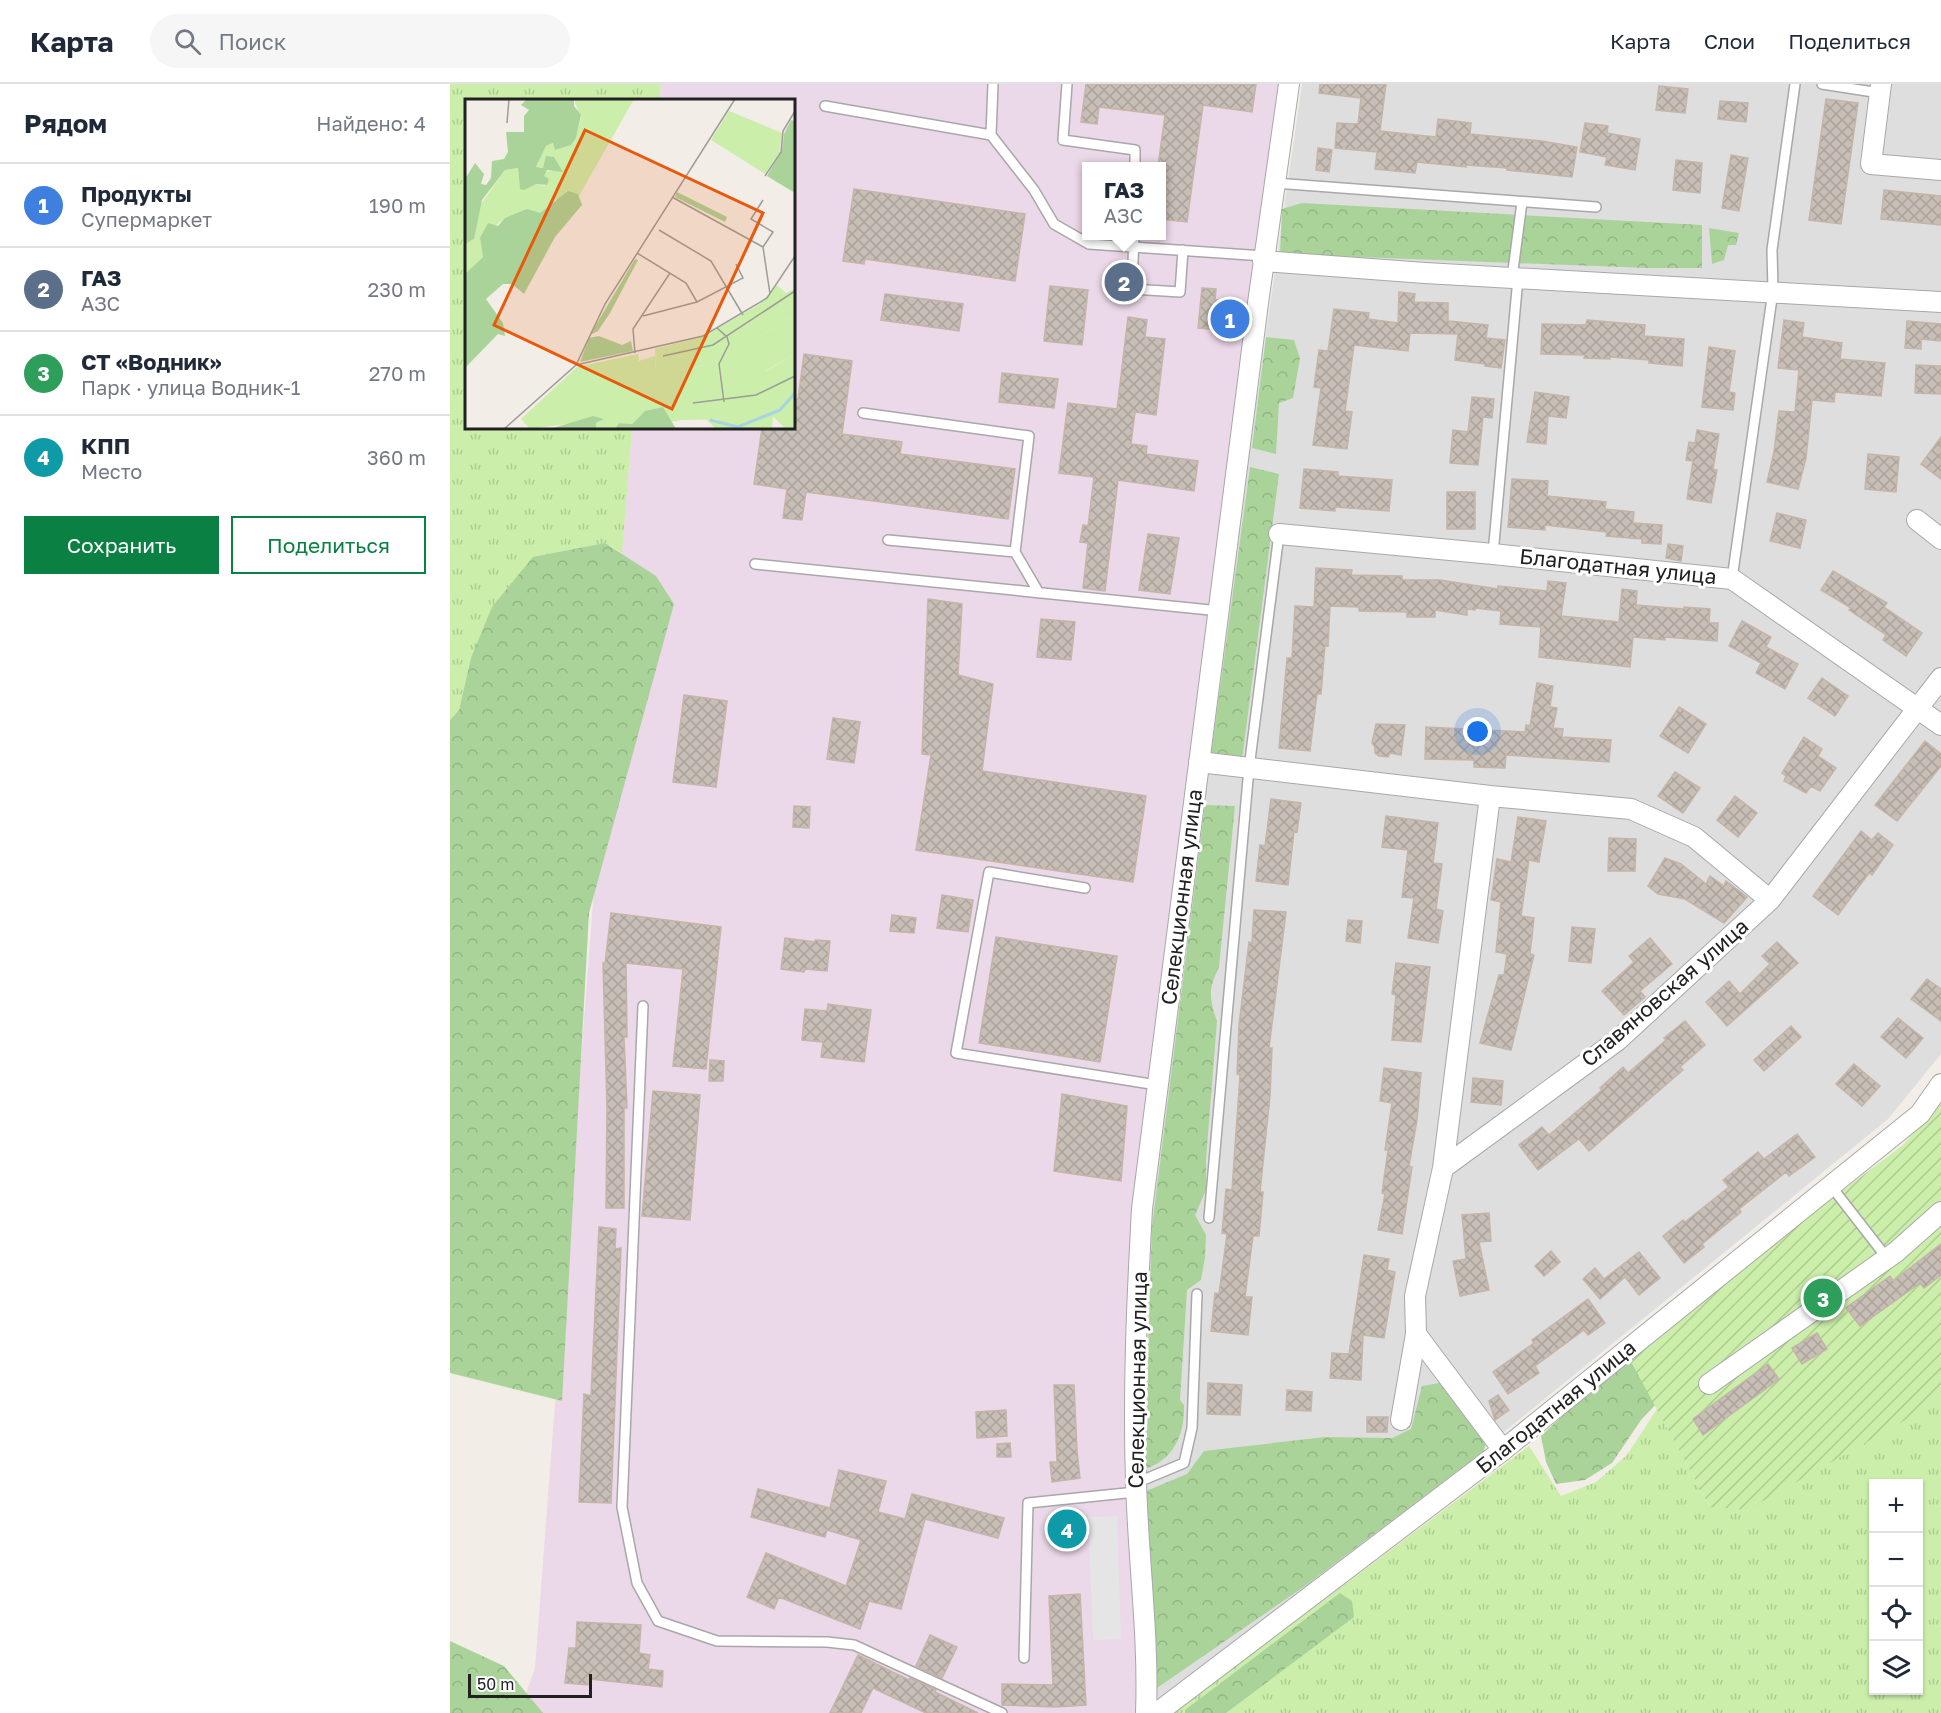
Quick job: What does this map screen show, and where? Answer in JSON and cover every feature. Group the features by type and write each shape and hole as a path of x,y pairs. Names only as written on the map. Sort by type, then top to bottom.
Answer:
{"street":[{"name":"Селекционная улица","path":"1146,1713 1148,1675 1136,1487 1135,1341 1142,1209 1264,259 1289,84"},
{"path":"1881,89 1871,164 1941,170"},
{"path":"1264,259 1515,278 1941,302"},
{"path":"1917,520 1941,539"},
{"name":"Благодатная улица","path":"1279,534 1732,579 1941,725"},
{"path":"1917,709 1941,678"},
{"name":"Славяновская улица","path":"1443,1168 1618,1040 1770,900 1917,709"},
{"name":"Славяновская улица","path":"1199,762 1490,796 1632,809 1694,837 1770,900"},
{"path":"1401,1420 1416,1334 1415,1296 1443,1168 1490,796"},
{"name":"Благодатная улица","path":"1157,1713 1503,1450 1920,1114 1941,1084"},
{"path":"1709,1384 1887,1258 1941,1212"},
{"path":"1416,1334 1503,1450"}],"lane":[{"path":"993,84 991,135 1034,190 1054,224 1089,244 1183,250 1264,259"},
{"path":"1067,84 1063,140 1135,150 1135,162"},
{"path":"1732,579 1773,291 1772,250 1795,84"},
{"path":"1822,84 1881,89"},
{"path":"825,106 991,135"},
{"path":"1275,183 1596,207"},
{"path":"1493,554 1522,202"},
{"path":"1134,240 1132,289 1180,292 1183,250"},
{"path":"863,413 1029,436 1015,552 1040,593"},
{"path":"1209,1218 1249,768 1279,534"},
{"path":"888,540 1015,552"},
{"path":"755,564 1220,612"},
{"path":"1085,888 989,872 956,1053 1157,1085"},
{"path":"643,1006 622,1507 637,1583 658,1621 717,1641 827,1642 854,1645 1002,1713"},
{"path":"1831,1186 1887,1258"},
{"path":"1024,1658 1028,1503 1136,1487 1184,1463 1192,1428 1197,1294"}],"shaded area":[{"path":"661,84 1285,84 1136,1212 1139,1713 519,1713 535,1668 592,915 632,429 795,429 795,99 659,99"},
{"path":"1302,84 1941,84 1941,1054 1888,1119 1336,1569 1371,1621 1255,1713 1153,1713 1140,1477 1147,1211 1204,762"},
{"path":"1228,305 1244,306 1241,341 1225,339"},
{"path":"1117,1516 1121,1639 1093,1640 1088,1517"}],"green space":[{"path":"450,84 661,84 659,99 465,99 465,429 632,429 622,553 605,543 471,658 459,710 450,720"},
{"path":"1302,203 1702,225 1702,268 1647,268 1280,254 1282,209"},
{"path":"1709,228 1739,233 1736,245 1728,245 1724,260 1712,264"},
{"path":"1266,337 1294,340 1300,358 1293,398 1279,403 1276,454 1252,448"},
{"path":"1250,467 1279,474 1242,760 1211,755"},
{"path":"605,543 656,576 674,604 589,913 562,1401 450,1373 450,720 459,710 471,658 492,607 533,557"},
{"path":"1205,805 1235,806 1219,967 1211,994 1217,1021 1206,1160 1206,1190 1195,1215 1206,1235 1205,1257 1201,1280 1187,1290 1180,1400 1184,1405 1184,1415 1180,1435 1170,1453 1163,1460 1144,1469 1152,1227"},
{"path":"1941,1102 1941,1391 1923,1410 1747,1510 1710,1507 1629,1358 1780,1238 1903,1145"},
{"path":"1765,1266 1684,1375 1641,1420 1612,1463 1585,1480 1556,1484 1546,1462 1541,1436 1607,1374"},
{"path":"1445,1382 1486,1441 1484,1451 1305,1586 1157,1688 1146,1491 1187,1474 1204,1451 1325,1437 1392,1438 1411,1429 1422,1386"},
{"path":"1941,1391 1941,1713 1174,1713 1529,1446 1561,1496 1596,1482 1627,1455 1657,1409 1710,1507 1923,1410"},
{"path":"1340,1593 1352,1601 1354,1617 1226,1713 1185,1713 1185,1710"},
{"path":"450,1641 504,1666 543,1713 450,1713"}],"building":[{"path":"1086,84 1256,84 1252,112 1203,105 1187,222 1166,220 1166,162 1159,162 1165,115 1099,107 1097,124 1081,122"},
{"path":"1320,84 1386,84 1380,131 1436,137 1438,119 1471,123 1470,134 1577,147 1572,177 1507,170 1507,168 1417,162 1415,173 1375,169 1377,152 1335,148 1337,123 1358,124 1361,98 1319,93"},
{"path":"1659,86 1688,89 1685,113 1656,110"},
{"path":"1826,99 1858,103 1841,224 1809,220"},
{"path":"1720,101 1748,103 1746,122 1718,119"},
{"path":"1585,123 1608,126 1607,133 1640,139 1635,170 1605,165 1607,157 1580,152"},
{"path":"1318,148 1332,150 1329,172 1316,170"},
{"path":"1731,155 1748,158 1739,211 1722,208"},
{"path":"1676,160 1702,163 1700,193 1673,190"},
{"path":"854,189 1025,214 1015,281 865,259 864,264 843,261"},
{"path":"1884,190 1941,196 1941,225 1881,219"},
{"path":"1050,286 1088,290 1082,345 1044,341"},
{"path":"1202,288 1216,289 1215,300 1225,300 1223,330 1198,328"},
{"path":"1399,292 1415,294 1414,302 1448,303 1448,321 1488,325 1486,338 1505,340 1501,368 1455,360 1458,334 1410,333 1408,351 1354,345 1345,411 1352,412 1347,449 1313,445 1321,388 1314,387 1319,350 1328,351 1334,309 1369,313 1368,319 1398,323"},
{"path":"885,294 963,304 959,331 881,320"},
{"path":"1128,317 1147,320 1145,337 1165,339 1156,415 1135,412 1131,444 1147,446 1146,454 1198,461 1194,491 1118,480 1105,591 1083,588 1088,543 1080,542 1083,525 1088,526 1094,477 1059,473 1068,403 1117,409"},
{"path":"1587,320 1645,325 1644,336 1684,339 1682,366 1649,363 1649,360 1541,354 1542,324 1586,325"},
{"path":"1784,320 1804,323 1802,337 1842,343 1840,359 1885,363 1881,396 1835,392 1834,402 1812,400 1806,458 1798,489 1767,482 1774,452 1779,411 1795,412 1799,370 1778,368"},
{"path":"1907,321 1941,324 1941,341 1921,339 1921,349 1905,348"},
{"path":"1709,347 1735,351 1729,392 1735,393 1733,410 1702,407"},
{"path":"804,354 852,361 842,434 902,442 900,454 1015,469 1008,519 806,492 802,520 783,518 787,489 754,484 762,429 795,429 795,399 798,399"},
{"path":"1916,365 1941,366 1941,394 1915,393"},
{"path":"1002,373 1058,379 1054,408 999,402"},
{"path":"1535,392 1569,397 1566,418 1548,416 1546,444 1527,442"},
{"path":"1472,397 1494,399 1492,418 1483,417 1478,465 1450,463 1453,430 1468,432"},
{"path":"1697,430 1719,434 1713,469 1717,470 1711,503 1687,499 1693,461 1686,460 1689,442 1695,443"},
{"path":"1941,437 1941,479 1921,464"},
{"path":"1868,454 1899,457 1896,492 1865,489"},
{"path":"1304,469 1338,472 1338,476 1392,480 1389,511 1335,507 1335,511 1300,508"},
{"path":"1512,479 1548,481 1547,496 1606,502 1605,509 1634,512 1633,523 1662,525 1661,544 1642,543 1642,539 1606,536 1607,532 1545,525 1545,530 1508,527"},
{"path":"1447,492 1475,492 1475,529 1447,529"},
{"path":"1777,513 1806,520 1800,548 1770,541"},
{"path":"1148,534 1179,538 1170,594 1139,590"},
{"path":"1668,544 1683,546 1681,561 1666,558"},
{"path":"1316,568 1352,570 1351,575 1402,576 1402,580 1440,580 1498,589 1498,586 1547,591 1548,581 1566,583 1561,616 1619,622 1622,589 1637,591 1636,605 1710,609 1709,623 1718,623 1717,641 1633,637 1630,667 1539,657 1541,627 1500,624 1501,611 1475,608 1475,610 1467,609 1467,615 1435,610 1435,617 1407,617 1407,612 1359,611 1359,607 1330,606 1328,646 1325,645 1321,694 1317,694 1310,751 1279,748 1287,658 1292,658 1295,606 1314,607"},
{"path":"1833,571 1887,603 1884,607 1922,633 1906,656 1883,640 1886,635 1849,610 1851,608 1821,590"},
{"path":"928,599 962,604 958,675 993,684 982,771 1146,796 1133,882 916,850 931,755 922,754"},
{"path":"1041,619 1075,622 1071,660 1037,657"},
{"path":"1742,621 1771,637 1766,647 1798,664 1785,689 1756,673 1761,663 1729,646"},
{"path":"1822,678 1848,696 1835,716 1808,698"},
{"path":"1537,683 1553,686 1550,707 1557,708 1553,728 1563,729 1562,737 1611,740 1609,762 1506,755 1505,768 1474,767 1474,760 1425,759 1426,727 1525,732 1526,725 1530,726"},
{"path":"684,695 727,701 716,787 673,782"},
{"path":"1679,707 1706,724 1688,753 1660,736"},
{"path":"833,718 860,722 854,763 827,759"},
{"path":"1376,724 1405,725 1401,755 1390,753 1388,757 1375,753 1372,743"},
{"path":"1804,737 1822,749 1818,756 1836,768 1820,791 1811,786 1806,793 1784,781 1786,776 1782,773"},
{"path":"1925,741 1941,754 1941,766 1897,821 1875,805"},
{"path":"1675,772 1700,788 1683,813 1658,796"},
{"path":"1735,796 1757,813 1738,837 1717,820"},
{"path":"1271,799 1301,803 1297,832 1294,831 1288,885 1256,881 1260,845 1265,846"},
{"path":"794,806 810,807 809,828 793,827"},
{"path":"1386,816 1438,823 1433,863 1442,864 1436,909 1443,911 1438,943 1408,938 1414,898 1402,897 1408,850 1382,847"},
{"path":"1518,817 1546,821 1539,862 1529,860 1521,916 1534,918 1530,954 1534,955 1511,1050 1480,1043 1499,975 1504,975 1507,954 1496,952 1501,902 1491,900 1497,859 1511,862"},
{"path":"1861,831 1872,840 1878,833 1893,845 1872,875 1869,873 1838,915 1813,896"},
{"path":"1609,838 1636,839 1635,871 1608,871"},
{"path":"1665,858 1681,864 1706,884 1710,876 1724,886 1726,881 1747,897 1724,923 1685,899 1658,894 1648,886"},
{"path":"942,895 973,900 968,932 937,928"},
{"path":"1254,910 1286,912 1269,1048 1272,1048 1270,1096 1260,1192 1263,1192 1259,1236 1253,1236 1245,1297 1252,1297 1248,1335 1211,1331 1215,1293 1219,1294 1227,1234 1222,1233 1226,1189 1232,1190 1240,1075 1237,1074 1239,1025 1249,942 1252,943"},
{"path":"611,913 721,927 706,1069 673,1066 683,969 626,963 627,1037 624,1037 627,1108 624,1108 624,1208 606,1208 607,1108 603,963 605,963"},
{"path":"892,915 916,918 914,933 890,931"},
{"path":"1348,920 1362,921 1360,943 1346,941"},
{"path":"1572,927 1595,929 1591,963 1569,961"},
{"path":"996,937 1117,956 1100,1062 979,1043"},
{"path":"785,938 815,942 815,940 830,941 827,971 805,969 804,972 781,969"},
{"path":"1650,938 1672,964 1640,991 1645,997 1624,1015 1602,991 1634,962 1629,956"},
{"path":"1777,942 1798,963 1727,1026 1706,1002 1729,981 1740,994 1770,964 1762,956"},
{"path":"1396,963 1430,967 1421,1042 1392,1040 1396,995 1392,994"},
{"path":"1927,979 1941,989 1941,1021 1911,999"},
{"path":"828,1004 871,1010 864,1062 821,1057 823,1042 802,1040 805,1009 827,1011"},
{"path":"1898,1018 1923,1038 1906,1058 1881,1037"},
{"path":"1685,1021 1705,1045 1680,1067 1683,1070 1589,1151 1579,1139 1538,1170 1519,1145 1542,1127 1549,1135 1602,1090 1600,1088 1623,1067 1628,1073"},
{"path":"1791,1026 1801,1037 1764,1071 1754,1060"},
{"path":"710,1060 724,1061 723,1081 709,1081"},
{"path":"1854,1064 1880,1086 1862,1106 1836,1084"},
{"path":"1384,1068 1421,1073 1417,1120 1409,1166 1412,1167 1402,1234 1378,1230 1385,1194 1382,1193 1388,1150 1385,1150 1392,1103 1380,1101"},
{"path":"1473,1078 1503,1081 1501,1105 1471,1102"},
{"path":"653,1091 700,1095 690,1220 642,1216"},
{"path":"1062,1094 1127,1106 1121,1181 1054,1171"},
{"path":"1797,1134 1815,1157 1789,1176 1786,1172 1739,1209 1741,1212 1702,1244 1704,1247 1684,1263 1663,1236 1683,1220 1685,1222 1729,1187 1723,1180 1758,1152 1764,1159"},
{"path":"1489,1213 1491,1241 1479,1242 1489,1290 1460,1296 1453,1261 1466,1259 1462,1215"},
{"path":"599,1227 616,1229 615,1249 621,1248 611,1503 579,1502 584,1394 591,1396"},
{"path":"1941,1244 1941,1275 1924,1288 1920,1283 1860,1326 1846,1308 1890,1276 1893,1281"},
{"path":"1551,1251 1560,1262 1544,1276 1535,1266"},
{"path":"1639,1252 1660,1278 1639,1295 1625,1277 1600,1299 1583,1279 1595,1268 1604,1279"},
{"path":"1364,1255 1389,1259 1387,1270 1395,1272 1384,1338 1363,1335 1361,1380 1330,1378 1332,1353 1349,1354"},
{"path":"1588,1299 1605,1323 1588,1335 1584,1330 1535,1366 1539,1373 1508,1394 1493,1372 1534,1343 1532,1340"},
{"path":"1817,1333 1827,1349 1802,1364 1792,1348"},
{"path":"1768,1364 1779,1379 1703,1435 1693,1419"},
{"path":"1208,1383 1242,1385 1240,1415 1207,1414"},
{"path":"1054,1385 1074,1385 1080,1478 1052,1482 1050,1462 1057,1462"},
{"path":"1287,1390 1312,1392 1311,1411 1286,1410"},
{"path":"1498,1395 1509,1410 1495,1420 1489,1401"},
{"path":"1006,1410 1007,1436 977,1438 976,1412"},
{"path":"1367,1417 1388,1417 1387,1432 1367,1432"},
{"path":"1010,1443 1011,1457 997,1457 997,1444"},
{"path":"839,1470 886,1481 878,1512 905,1519 912,1494 1004,1518 998,1538 925,1519 901,1609 869,1601 860,1629 779,1597 774,1609 747,1597 766,1553 846,1586 861,1540 827,1530 825,1537 751,1517 758,1489 830,1508"},
{"path":"1056,1521 1078,1521 1078,1536 1055,1536"},
{"path":"1080,1594 1086,1705 1055,1707 1002,1705 1002,1684 1053,1685 1049,1596"},
{"path":"577,1622 641,1625 639,1653 650,1655 648,1669 663,1671 662,1687 590,1679 590,1685 565,1683 569,1648 576,1648"},
{"path":"930,1635 957,1647 942,1678 916,1666"},
{"path":"858,1655 909,1680 910,1678 936,1690 935,1692 978,1713 926,1713 873,1688 861,1713 830,1713"}],"place":[{"name":"ГАЗ","path":"1124,282"},
{"name":"Продукты","path":"1230,319"},
{"name":"СТ «Водник»","path":"1823,1298"},
{"name":"КПП","path":"1067,1529"}]}
